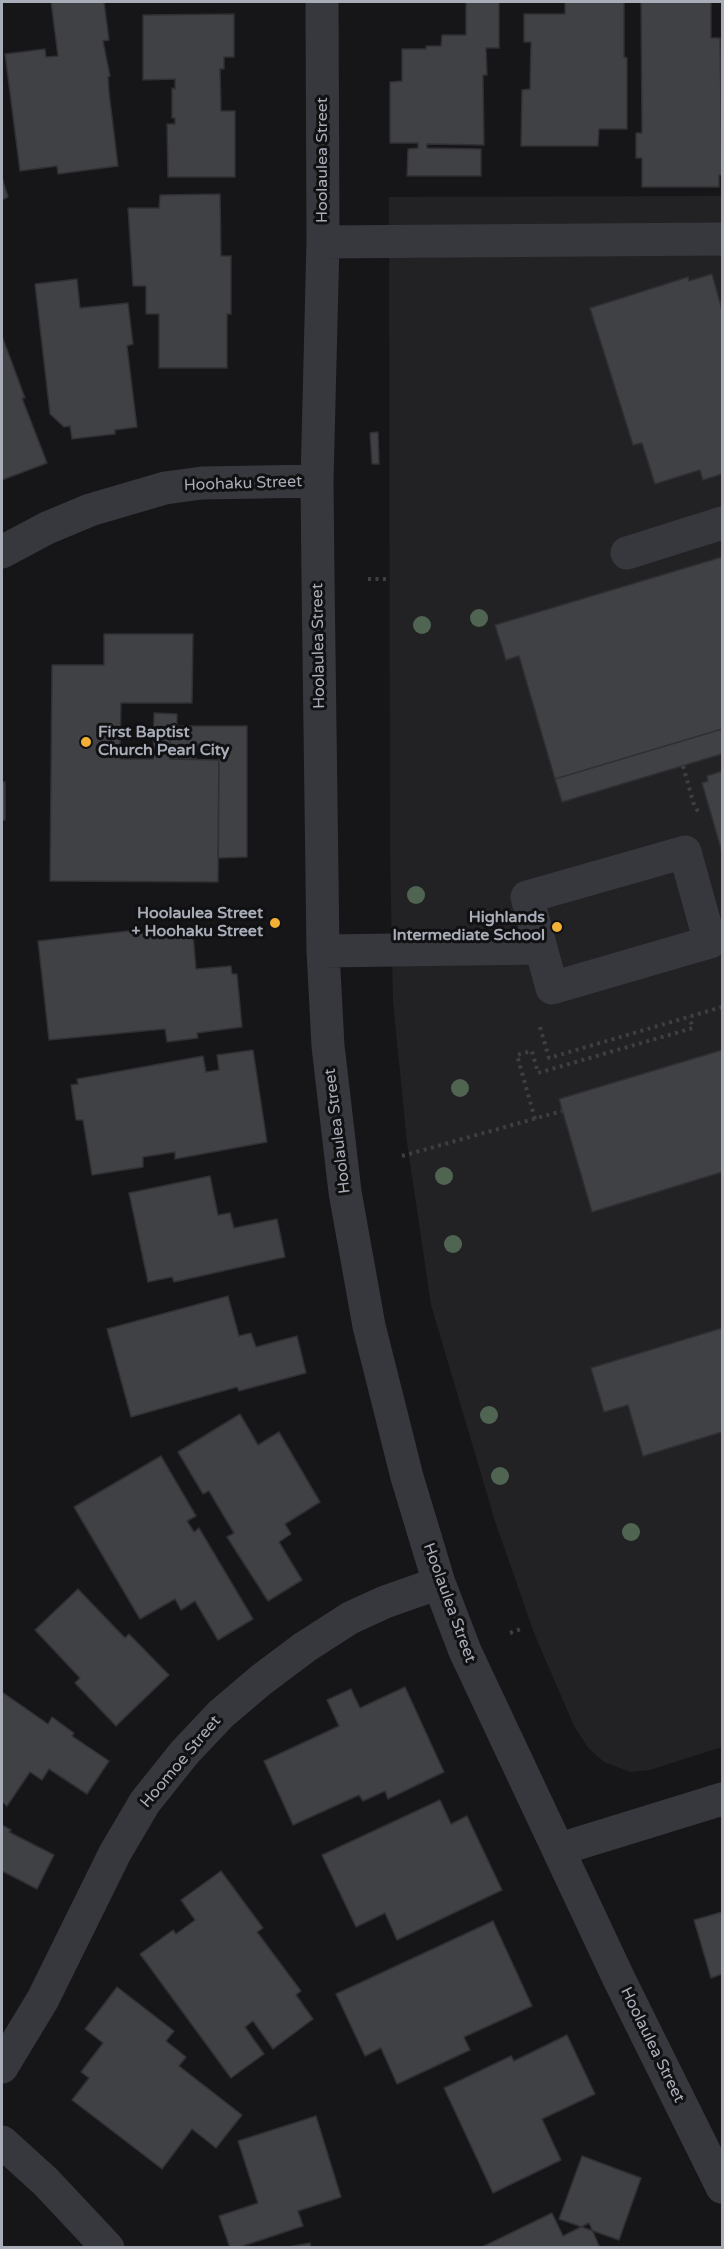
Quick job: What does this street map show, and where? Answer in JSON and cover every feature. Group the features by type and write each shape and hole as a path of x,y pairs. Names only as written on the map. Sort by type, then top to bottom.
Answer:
{"street":[{"name":"Hoolaulea Street","path":"322,2 323,242 317,481 324,951 328,1046 345,1192 353,1237 372,1338 407,1477 439,1583 465,1651 619,1978 723,2187"},
{"path":"323,242 723,239"},
{"name":"Hoohaku Street","path":"2,552 47,528 90,510 165,488 202,483 317,481"},
{"path":"627,553 723,523"},
{"path":"685,852 710,942 552,988 541,948 527,897 685,852"},
{"path":"324,951 541,948"},
{"name":"Hoomoe Street","path":"2,2067 43,1999 115,1853 145,1802 185,1752 221,1714 305,1647 350,1618 385,1602 439,1583"},
{"path":"560,1849 723,1799"},
{"path":"2,2142 46,2182 108,2247"}],"path":[{"path":"368,579 386,579"},
{"path":"683,766 694,806"},
{"path":"535,1119 517,1055 532,1051 538,1073 693,1028 689,1017"},
{"path":"402,1156 562,1112"},
{"path":"510,1633 524,1628"}],"shaded area":[{"name":"Highlands Intermediate School","path":"722,196 722,1747 650,1770 630,1772 604,1762 589,1749 574,1726 534,1633 495,1521 431,1305 407,1142 393,1002 390,852 389,197"}],"building":[{"path":"51,2 104,2 109,40 103,41 110,76 108,77 109,92 118,166 58,174 57,166 20,171 5,54 45,49 46,57 58,56"},
{"path":"466,2 499,2 499,48 486,48 487,75 483,75 484,145 427,144 427,148 481,149 481,176 407,176 408,149 418,148 418,143 390,143 390,82 402,81 402,49 426,49 426,46 441,46 442,35 466,35"},
{"path":"565,2 624,2 627,129 599,129 598,146 521,146 522,90 530,89 531,42 524,42 524,14 565,14"},
{"path":"641,2 711,2 711,38 720,38 722,175 719,175 719,187 642,187 642,158 636,158 636,133 642,133"},
{"path":"234,14 234,57 224,57 224,69 220,69 221,111 235,111 235,177 168,177 167,124 175,124 175,118 172,118 172,88 175,89 175,79 143,80 143,15"},
{"path":"2,177 8,197 2,200"},
{"path":"220,194 221,256 231,256 231,314 227,314 227,368 159,368 159,314 146,314 146,286 133,286 128,208 159,208 160,195"},
{"path":"712,274 722,310 722,474 703,480 700,470 655,484 642,443 633,445 590,308 688,277 689,281"},
{"path":"77,279 80,308 128,303 133,344 127,346 137,427 115,430 115,434 72,439 70,426 64,427 50,414 35,284"},
{"path":"2,336 25,398 22,398 47,463 2,480"},
{"path":"378,432 379,464 372,464 370,433"},
{"path":"722,557 722,729 555,779 519,656 506,660 495,625"},
{"name":"First Baptist Church Pearl City","path":"104,634 193,634 192,703 121,703 120,759 153,759 154,713 177,714 177,726 170,726 170,759 219,760 218,882 50,881 52,665 104,665"},
{"path":"170,726 247,726 247,857 218,858 219,752 196,752 196,759 170,759"},
{"path":"722,729 722,754 562,802 555,779"},
{"path":"722,771 722,852 702,783 708,781 707,776"},
{"path":"2,782 5,782 5,820 2,820"},
{"path":"173,926 174,936 193,934 196,969 231,966 232,974 237,974 242,1027 197,1033 198,1038 167,1042 165,1029 49,1040 38,941"},
{"path":"253,1050 267,1142 175,1159 175,1152 143,1157 143,1167 92,1175 83,1120 76,1120 71,1085 78,1084 77,1079 203,1056 206,1072 219,1070 217,1055"},
{"path":"722,1050 722,1172 592,1212 559,1099"},
{"path":"210,1176 218,1215 230,1213 234,1228 277,1219 285,1257 174,1282 172,1277 148,1282 129,1193"},
{"path":"228,1296 239,1336 251,1333 256,1347 297,1336 306,1373 239,1391 237,1387 131,1417 107,1329"},
{"path":"722,1328 722,1432 643,1456 628,1405 604,1412 591,1368"},
{"path":"240,1414 258,1445 279,1432 320,1502 285,1524 291,1534 279,1542 302,1580 268,1601 227,1537 234,1533 209,1491 203,1494 178,1452"},
{"path":"161,1456 196,1516 187,1521 194,1532 199,1528 253,1619 218,1640 195,1601 181,1610 175,1599 140,1619 74,1507"},
{"path":"78,1589 125,1638 129,1634 169,1675 116,1726 75,1683 80,1678 35,1630"},
{"path":"405,1687 444,1772 388,1799 385,1791 363,1801 359,1795 293,1825 264,1761 339,1726 327,1700 351,1689 360,1708"},
{"path":"2,1692 48,1724 52,1717 74,1733 72,1736 109,1761 87,1794 49,1769 42,1780 30,1772 7,1806 2,1802"},
{"path":"440,1800 451,1824 467,1816 502,1890 397,1940 385,1913 356,1927 322,1855"},
{"path":"2,1825 11,1830 9,1832 54,1855 37,1889 2,1871"},
{"path":"221,1871 263,1928 257,1932 301,1991 296,1995 313,2019 273,2049 253,2021 245,2027 264,2054 231,2078 140,1954 173,1930 176,1934 195,1920 181,1900"},
{"path":"722,1912 722,1974 711,1978 694,1920"},
{"path":"493,1921 532,2006 464,2037 470,2050 397,2084 381,2048 365,2056 336,1994"},
{"path":"117,1987 174,2031 166,2041 186,2057 179,2066 242,2115 216,2148 192,2129 162,2169 72,2100 89,2078 81,2072 103,2043 85,2029"},
{"path":"567,2035 595,2094 542,2119 561,2160 493,2193 444,2088 511,2056 514,2061"},
{"path":"316,2116 341,2197 298,2211 303,2226 237,2248 230,2248 219,2216 258,2203 238,2141"},
{"path":"582,2156 641,2178 619,2240 559,2219"},
{"path":"552,2213 563,2236 589,2223 600,2248 480,2248"},
{"path":"310,2243 311,2248 288,2248 288,2247"}],"place":[{"name":"First Baptist Church Pearl City","path":"86,742"},
{"name":"Hoolaulea Street + Hoohaku Street","path":"275,923"},
{"name":"Highlands Intermediate School","path":"557,927"}]}
